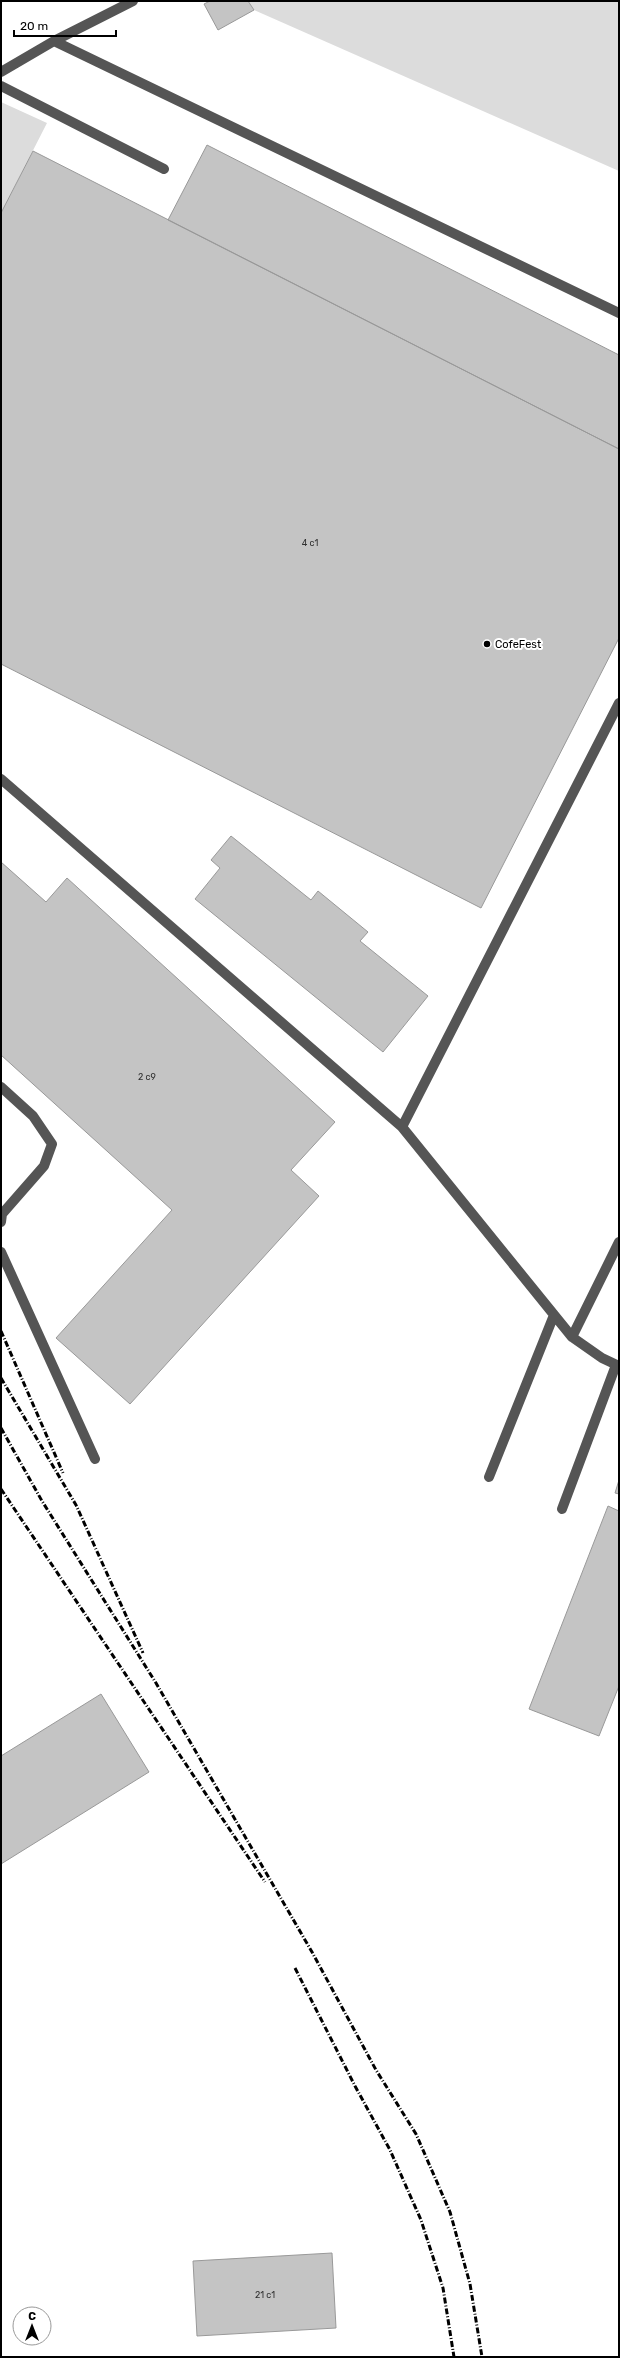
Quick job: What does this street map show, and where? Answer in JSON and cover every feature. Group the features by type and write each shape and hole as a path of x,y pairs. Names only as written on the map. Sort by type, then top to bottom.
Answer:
{"lane":[{"path":"1,72 54,41 133,1"},
{"path":"54,41 619,313"},
{"path":"1,86 164,169"},
{"path":"402,1127 619,703"},
{"path":"1,779 402,1127 572,1336 602,1358 618,1365 562,1509"},
{"path":"1,1087 33,1116 52,1144 44,1166 2,1214 1,1222"},
{"path":"572,1336 619,1242"},
{"path":"1,1252 95,1459"},
{"path":"489,1477 554,1315"}],"shaded area":[{"path":"248,1 619,1 619,171 254,10"},
{"path":"1,102 47,123 1,213"}],"building":[{"path":"210,1 248,1 254,10 218,30 204,4"},
{"path":"207,145 619,355 619,449 168,220"},
{"path":"33,151 619,449 619,638 481,908 1,664 1,213"},
{"path":"231,836 311,900 318,891 368,932 360,941 428,996 383,1052 195,899 220,868 211,860"},
{"path":"1,862 46,902 67,878 335,1122 291,1170 319,1196 130,1404 56,1338 172,1210 1,1055"},
{"path":"619,1480 619,1494 615,1493"},
{"path":"608,1506 619,1511 619,1686 599,1736 529,1709"},
{"path":"101,1694 149,1772 1,1864 1,1756"},
{"path":"332,2253 336,2328 197,2336 193,2261"}],"railway":[{"path":"1,1331 63,1473"},
{"path":"1,1378 76,1505 143,1653"},
{"path":"1,1428 42,1501 156,1683 312,1952 376,2070 416,2134 450,2212 470,2284 482,2357"},
{"path":"1,1489 265,1882"},
{"path":"295,1968 355,2086 390,2150 421,2220 443,2288 454,2357"}],"place":[{"name":"CofeFest","path":"487,644"}]}
